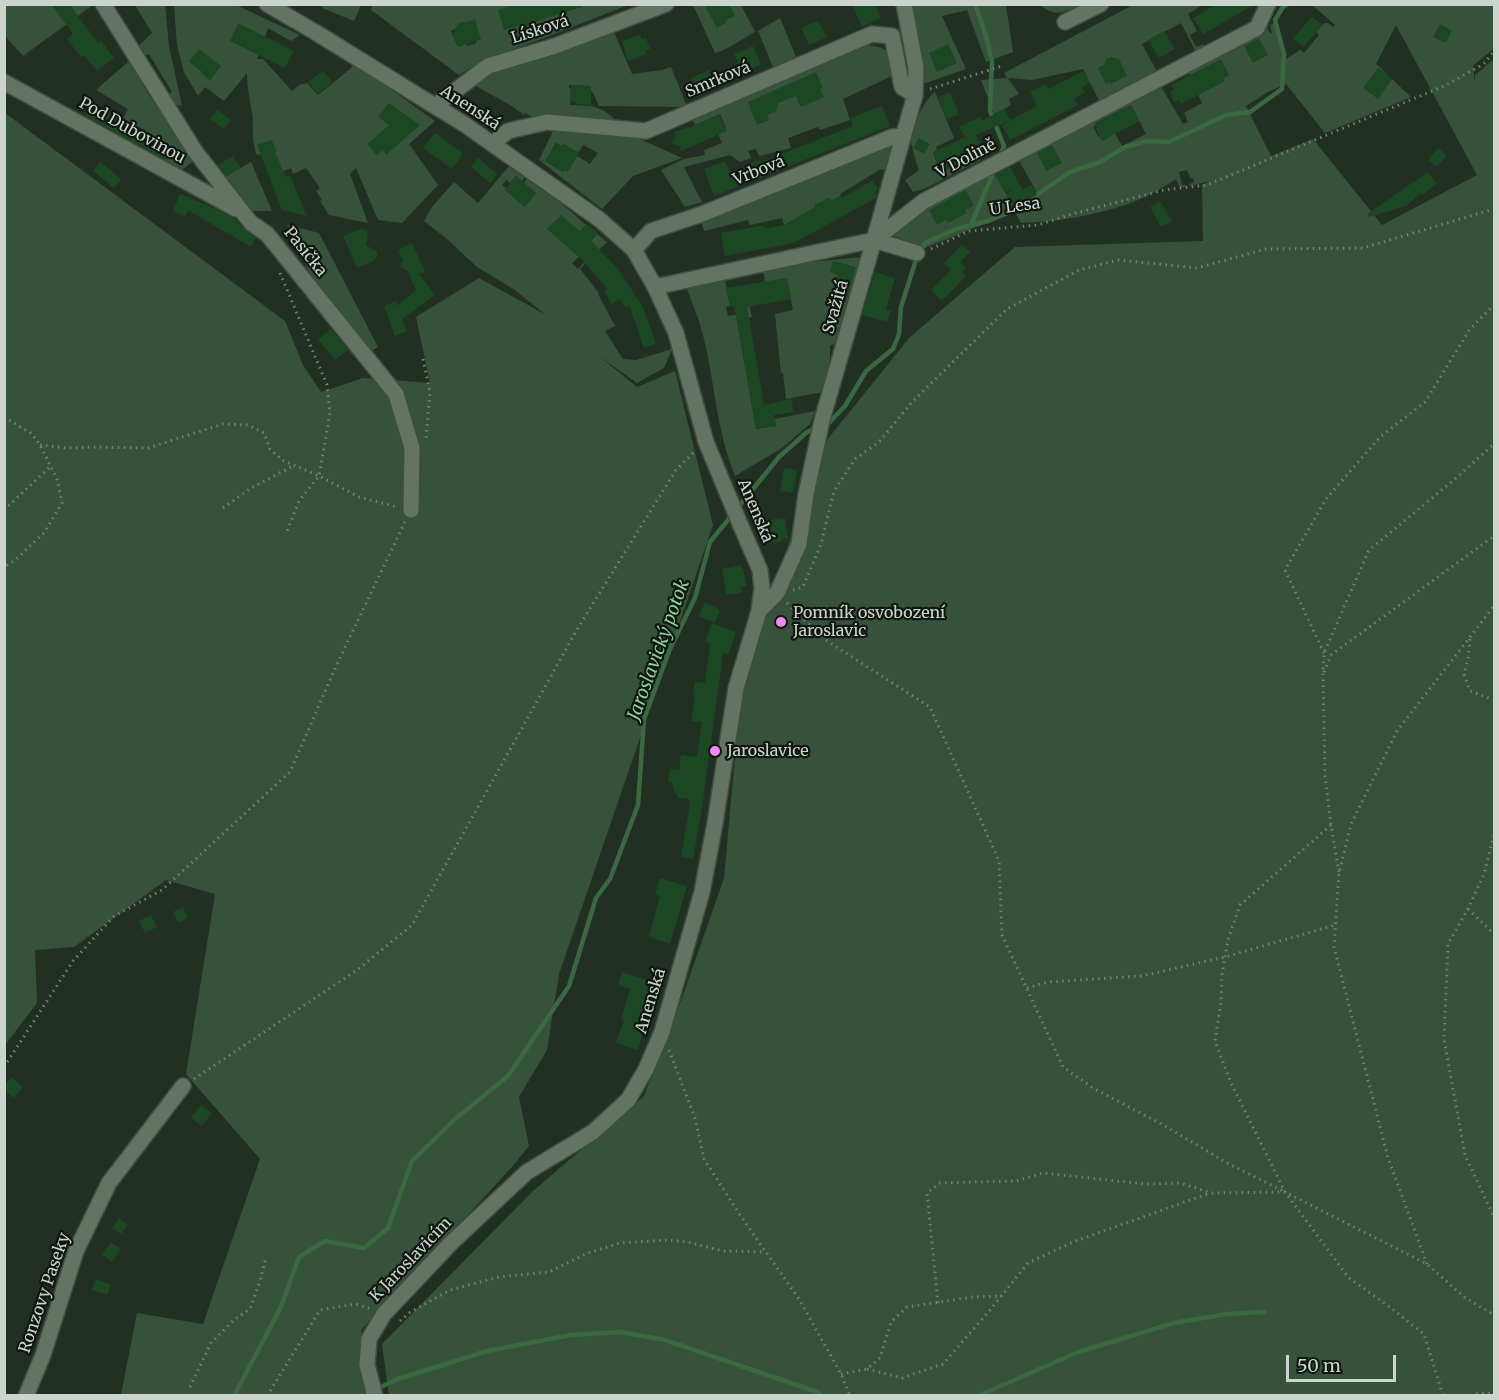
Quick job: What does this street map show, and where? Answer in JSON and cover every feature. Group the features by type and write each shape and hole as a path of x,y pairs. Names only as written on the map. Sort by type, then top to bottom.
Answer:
{"street":[{"name":"Pasíčka","path":"103,4 195,151 251,223 267,234 396,394 411,448 411,510"},
{"name":"Anenská","path":"267,4 435,106 492,144 599,219 634,250 655,287 676,333 706,442 760,570 762,588 759,611 736,688 716,823 702,892 662,1032 646,1069 628,1100 593,1132 527,1172"},
{"name":"Lísková","path":"435,106 488,66 555,46 666,4"},
{"name":"Svažitá","path":"759,611 777,594 799,544 806,494 820,427 915,95 916,68 904,4"},
{"path":"1065,22 1101,4"},
{"name":"V Dolině","path":"655,287 874,240 924,201 1257,28 1268,4"},
{"name":"Smrková","path":"492,144 508,131 547,122 646,131 872,33 892,36 902,87 915,95"},
{"name":"Pod Dubovinou","path":"4,82 242,212"},
{"name":"Vrbová","path":"634,250 651,231 702,213 891,137 903,136"},
{"path":"874,240 917,253"},
{"name":"Ronzovy Paseky","path":"26,1395 43,1355 76,1251 109,1183 183,1086"},
{"name":"K Jaroslavicím","path":"375,1395 367,1365 369,1339 384,1314 451,1243 527,1172"}],"path":[{"name":"U Lesa","path":"917,253 933,249 969,231 1038,225 1164,190 1207,185 1444,87 1484,64 1494,51"},
{"path":"915,95 1002,66"},
{"path":"777,594 803,587 821,544 834,491 855,459 879,442 912,402 1007,309 1079,270 1118,260 1197,268 1266,249 1363,248 1494,208"},
{"path":"278,268 327,386 330,413 319,476 298,501 287,531"},
{"path":"1324,653 1285,570 1326,499 1380,437 1425,402 1470,329 1494,305"},
{"path":"4,417 32,434 40,445 57,479 62,503 44,533 14,561 4,567"},
{"path":"4,1067 73,961 114,916 162,890 290,772 337,664 411,510 358,497 319,476 293,466 270,449 264,434 248,424 223,424 148,448 67,448 40,445"},
{"path":"183,1086 357,970 412,925 579,626 676,470 706,442"},
{"path":"1340,873 1331,825 1326,776 1324,653 1369,550 1494,444"},
{"path":"4,510 51,466"},
{"path":"222,508 251,488 293,466"},
{"path":"1323,674 1331,655 1494,536"},
{"path":"777,594 824,639 930,707 999,861 1002,935 1063,1067 1093,1088 1166,1126 1229,1164 1427,1264 1464,1297 1494,1316"},
{"path":"1427,1264 1388,1158 1334,947 1340,873 1352,824 1397,731 1494,606"},
{"path":"1470,638 1464,674 1470,691 1494,700"},
{"path":"1331,825 1240,904 1228,940 1215,1041 1231,1083 1285,1192 1348,1277 1424,1335 1443,1395"},
{"path":"1494,835 1484,874 1448,944 1444,1039 1466,1155 1494,1217"},
{"path":"1468,909 1494,934"},
{"path":"1027,988 1048,982 1141,976 1225,957 1335,925"},
{"path":"662,1032 695,1119 704,1159 798,1299 841,1374 850,1395"},
{"path":"939,1303 927,1193 940,1183 1016,1181 1043,1173 1144,1184 1180,1183 1212,1193 1285,1192"},
{"path":"841,1374 867,1369 902,1378 943,1364 1028,1263 1073,1242 1212,1193"},
{"path":"400,1320 450,1290 499,1277 549,1272 588,1253 620,1243 667,1240 687,1242 723,1251 766,1252"},
{"path":"190,1387 211,1343 250,1309 266,1257"},
{"path":"867,1369 880,1358 891,1322 907,1307 973,1297 1002,1296"},
{"path":"267,1395 320,1310 356,1304 384,1314"},
{"path":"1472,1395 1494,1393"}],"green space":[{"path":"324,4 361,5 354,21 322,8"},
{"path":"373,4 628,5 483,60 459,75 371,10","holes":["464,22 481,39 468,46 466,44 458,47 451,31"]},
{"path":"5,5 93,5 23,56 5,36"},
{"path":"135,5 165,5 169,46 182,106 173,104 165,96 172,92 149,54 140,59 135,49 152,33"},
{"path":"174,5 236,5 300,35 291,41 268,28 257,59 263,59 292,91 299,85 307,83 318,95 350,69 354,63 435,121 409,144 438,185 402,223 378,220 356,168 350,174 368,223 329,215 316,191 320,188 306,168 293,174 291,168 279,173 272,150 257,155 253,139 253,117 247,73 224,101 205,87 198,96 184,72 177,45"},
{"path":"693,5 741,5 755,32 715,53"},
{"path":"909,5 1006,5 1013,52 986,62 967,10 942,16 966,69 923,84"},
{"path":"1041,5 1080,5 1055,13"},
{"path":"1133,5 1202,5 1188,14 1197,31 1190,35 1196,47 1204,44 1206,47 1196,52 1181,23 1142,44 1158,74 1100,102 1083,69 1032,80 1008,78 1019,94 1009,99 1011,104 1008,107 994,114 981,80 1007,78 1004,73"},
{"path":"1312,5 1494,5 1494,48 1473,66 1475,84 1475,75 1494,59 1494,1395 389,1396 382,1344 533,1191 644,1096 682,998 724,878 742,680 822,446 910,337 1015,247 1203,241 1202,185 1210,181 1190,186 1189,184 1194,182 1187,170 1179,172 1182,185 1185,187 1180,188 1176,179 1131,203 1105,211 1063,219 1021,223 1013,208 996,219 925,248 891,235 914,210 1006,160 1010,166 995,174 1014,208 1037,193 1016,155 1159,83 1183,124 1188,122 1184,113 1202,103 1198,95 1200,94 1186,68 1267,27 1272,33 1270,25 1276,22 1284,68 1286,59 1300,50 1304,53 1319,35 1316,32 1325,23 1333,27 1335,25","holes":["1396,25 1477,175 1382,225 1313,139 1271,156 1246,106 1286,84 1325,133 1411,97 1392,79 1378,98 1364,88 1378,68 1389,76 1376,64","1131,105 1146,134 1122,146 1111,127 1098,137 1093,126 1096,125 1095,123"]},
{"path":"780,18 797,59 774,69 758,31"},
{"path":"614,32 632,74 671,67 687,107 599,106 589,88 569,85 571,88 570,105 591,106 603,110 640,139 682,158 633,176 602,209 539,160 554,129 525,113 524,115 472,84 510,64 573,48","holes":["556,143 562,146 564,144 578,153 583,145 598,153 590,164 577,156 568,171 563,172 545,161"]},
{"path":"867,45 881,48 888,53 894,75 843,99 850,120 820,130 818,127 788,138 791,148 759,156 756,149 748,151 751,158 740,162 730,155 684,167 702,202 685,207 661,170 684,159 705,155 704,150 722,143 717,132 726,128 720,114 695,125 692,119"},
{"path":"130,60 148,94 195,160 180,171 165,160 171,150 141,134 143,129 120,124 128,109 96,90"},
{"path":"935,92 954,138 936,147 937,150 933,153 941,172 961,163 955,142 964,162 973,158 968,145 973,151 977,149 981,160 924,189 913,192 905,180 919,170 911,142 912,130 918,115"},
{"path":"5,113 285,321 303,365 321,392 363,378 430,383 416,317 479,278 546,315 515,290 477,267 424,221 432,207 454,182 478,203 509,166 524,177 522,181 516,176 510,183 506,180 502,185 525,207 536,193 524,183 527,179 561,203 586,225 579,231 581,255 572,263 578,269 597,248 591,241 597,234 607,242 580,269 599,293 615,326 605,331 623,359 636,360 672,349 664,368 637,383 599,356 637,387 675,371 713,525 559,974 547,1050 519,1097 529,1146 361,1330 371,1395 121,1395 137,1313 203,1324 260,1159 186,1074 215,894 166,880 74,947 35,950 37,1003 5,1045"},
{"path":"889,145 895,147 889,168 879,170 840,194 841,196 831,201 829,198 824,200 825,204 784,225 782,218 750,225 748,220 704,231 701,221 743,206 772,191"},
{"path":"251,162 272,211 251,211 219,180"},
{"path":"287,225 319,233 378,347 371,351 312,278"},
{"path":"862,257 837,344 830,345 830,359 823,392 786,399 775,314 793,310 787,279 765,282 763,269"},
{"path":"724,275 730,306 726,307 728,316 741,314 749,303 752,317 737,320 756,429 776,426 775,419 815,411 810,424 782,448 735,476 720,425 702,332 686,286"}],"building":[{"path":"51,4 69,4 98,43 101,41 114,58 97,71 84,55 81,57 67,39 73,34"},
{"path":"516,4 582,4 582,7 531,23 532,25 504,30 498,10"},
{"path":"704,4 729,4 735,16 717,28"},
{"path":"852,4 875,4 881,18 862,27"},
{"path":"1216,4 1255,4 1203,34 1193,18"},
{"path":"1312,17 1323,25 1303,47 1293,38"},
{"path":"475,20 481,39 458,47 453,33 458,24"},
{"path":"818,21 827,37 809,45 801,28"},
{"path":"238,23 294,51 285,68 230,41"},
{"path":"1440,24 1452,30 1446,43 1433,37"},
{"path":"1164,31 1175,49 1159,58 1148,40"},
{"path":"640,35 642,39 646,38 650,49 645,51 647,54 628,61 622,41"},
{"path":"1259,38 1268,55 1253,63 1244,46"},
{"path":"948,44 957,63 937,72 929,53"},
{"path":"753,46 761,65 742,73 734,54"},
{"path":"199,49 221,66 210,81 189,62"},
{"path":"1111,57 1119,59 1127,76 1106,84 1098,68"},
{"path":"1221,59 1229,75 1223,78 1225,81 1181,104 1179,100 1174,102 1170,92 1174,90 1171,85"},
{"path":"1378,68 1392,79 1378,99 1363,88"},
{"path":"709,70 716,86 697,94 691,78"},
{"path":"323,71 332,82 318,94 308,82"},
{"path":"1083,71 1090,83 1082,87 1085,93 1074,98 1078,105 1010,140 1002,125 1037,106 1030,92 1046,84 1049,89"},
{"path":"816,72 824,97 801,107 796,96 778,103 776,111 767,115 769,120 757,125 748,102"},
{"path":"571,85 591,86 591,105 576,104 570,101"},
{"path":"950,92 959,114 947,119 938,97"},
{"path":"389,103 420,125 386,155 383,150 377,156 367,144 389,125 378,117"},
{"path":"1131,105 1139,121 1102,141 1095,128 1097,127 1095,123"},
{"path":"882,106 890,126 714,196 704,169 725,161 730,172 760,160 761,162 853,126 850,118"},
{"path":"94,107 106,113 108,109 143,130 141,134 172,150 166,160 86,116"},
{"path":"1004,109 1010,120 976,135 982,147 959,158 961,163 942,172 933,153 965,137 959,127 980,117 982,121"},
{"path":"217,110 231,120 224,129 210,119"},
{"path":"719,115 727,131 681,151 680,146 671,143 676,137 674,132"},
{"path":"435,133 463,153 452,169 423,148"},
{"path":"919,138 930,144 924,154 913,148"},
{"path":"272,140 286,177 290,176 307,216 282,210 257,145"},
{"path":"557,143 562,146 564,144 579,153 568,171 563,172 545,161"},
{"path":"1052,145 1062,163 1046,171 1037,153"},
{"path":"1438,148 1447,155 1437,167 1428,160"},
{"path":"233,156 241,168 227,176 218,165"},
{"path":"478,158 497,174 490,183 471,167"},
{"path":"100,162 121,179 114,188 93,171"},
{"path":"1010,167 1023,190 1031,185 1037,195 1013,208 1006,195 1012,189 1005,193 995,175"},
{"path":"1428,172 1437,184 1422,195 1421,193 1406,206 1369,217 1367,214"},
{"path":"516,176 536,193 525,207 505,190"},
{"path":"873,180 878,189 875,192 876,198 794,243 725,256 721,233 758,226 764,226 765,229 784,225 815,207 814,205 829,198 831,201 841,196 842,198"},
{"path":"966,190 974,206 965,210 967,213 948,223 946,220 937,225 929,210"},
{"path":"180,194 235,219 256,238 251,247 188,210 185,217 173,211"},
{"path":"1160,201 1172,221 1161,227 1150,207"},
{"path":"561,215 580,232 586,224 598,233 591,241 618,269 643,307 656,344 644,348 629,305 626,308 620,299 612,304 604,291 607,288 582,260 547,229"},
{"path":"360,229 366,230 368,234 366,245 377,252 377,256 374,261 357,268 343,236"},
{"path":"412,243 425,272 419,274 435,295 402,319 407,331 395,336 384,306 396,301 397,306 416,290 407,270 400,267 403,260 398,250"},
{"path":"962,244 970,252 960,262 966,268 962,272 966,276 942,301 931,290 951,270 944,263"},
{"path":"833,261 856,267 846,303 830,298 837,275 830,272"},
{"path":"875,272 895,278 886,309 891,311 887,322 862,315"},
{"path":"787,278 791,299 747,307 764,405 791,399 794,412 774,415 776,426 756,429 734,306 730,307 726,288"},
{"path":"331,329 348,350 335,360 318,340"},
{"path":"784,468 797,470 793,493 780,491"},
{"path":"785,518 788,538 772,543 770,520"},
{"path":"742,565 747,586 741,587 742,593 726,595 722,569"},
{"path":"705,602 720,610 715,623 699,616"},
{"path":"712,623 736,632 728,655 723,653 693,859 681,857 689,799 679,798 672,782 668,782 670,769 679,770 681,755 697,757 702,722 691,721 695,695 693,695 695,682 705,683 710,644 705,642"},
{"path":"660,878 687,886 670,944 649,937 660,896 655,894"},
{"path":"183,907 188,918 178,923 173,912"},
{"path":"151,915 157,927 145,933 139,921"},
{"path":"622,972 658,984 654,997 651,996 642,1025 645,1026 638,1050 616,1043 624,1020 621,1019 630,989 618,985"},
{"path":"11,1077 23,1087 14,1098 4,1090 4,1086"},
{"path":"201,1105 212,1113 202,1126 191,1118"},
{"path":"119,1218 128,1225 121,1234 112,1228"},
{"path":"111,1242 121,1249 112,1262 102,1255"},
{"path":"96,1279 111,1285 107,1295 92,1290"}],"waterway":[{"path":"975,4 992,62 990,111 1004,146 999,158"},
{"name":"Jaroslavický potok","path":"824,425 829,423 845,406 866,371 893,349 899,334 901,307 915,263 925,243 956,229 988,221 1015,210 1070,172 1100,162 1125,147 1147,141 1169,142 1226,115 1250,112 1282,89 1284,54 1275,20 1283,7 1288,4"},
{"path":"971,225 994,171"},
{"name":"Jaroslavický potok","path":"234,1396 281,1307 299,1257 325,1241 364,1248 388,1228 412,1161 455,1119 508,1076 569,986 596,898 610,879 638,805 644,719 670,649 695,598 710,542 779,457 807,432 816,428"},
{"path":"978,1396 1078,1352 1174,1323 1227,1314 1264,1312"},
{"path":"377,1389 395,1380 487,1351 571,1335 620,1332 665,1340 817,1392 822,1396"}],"place":[{"name":"Pomník osvobození Jaroslavic","path":"781,622"},
{"name":"Jaroslavice","path":"715,751"}]}
